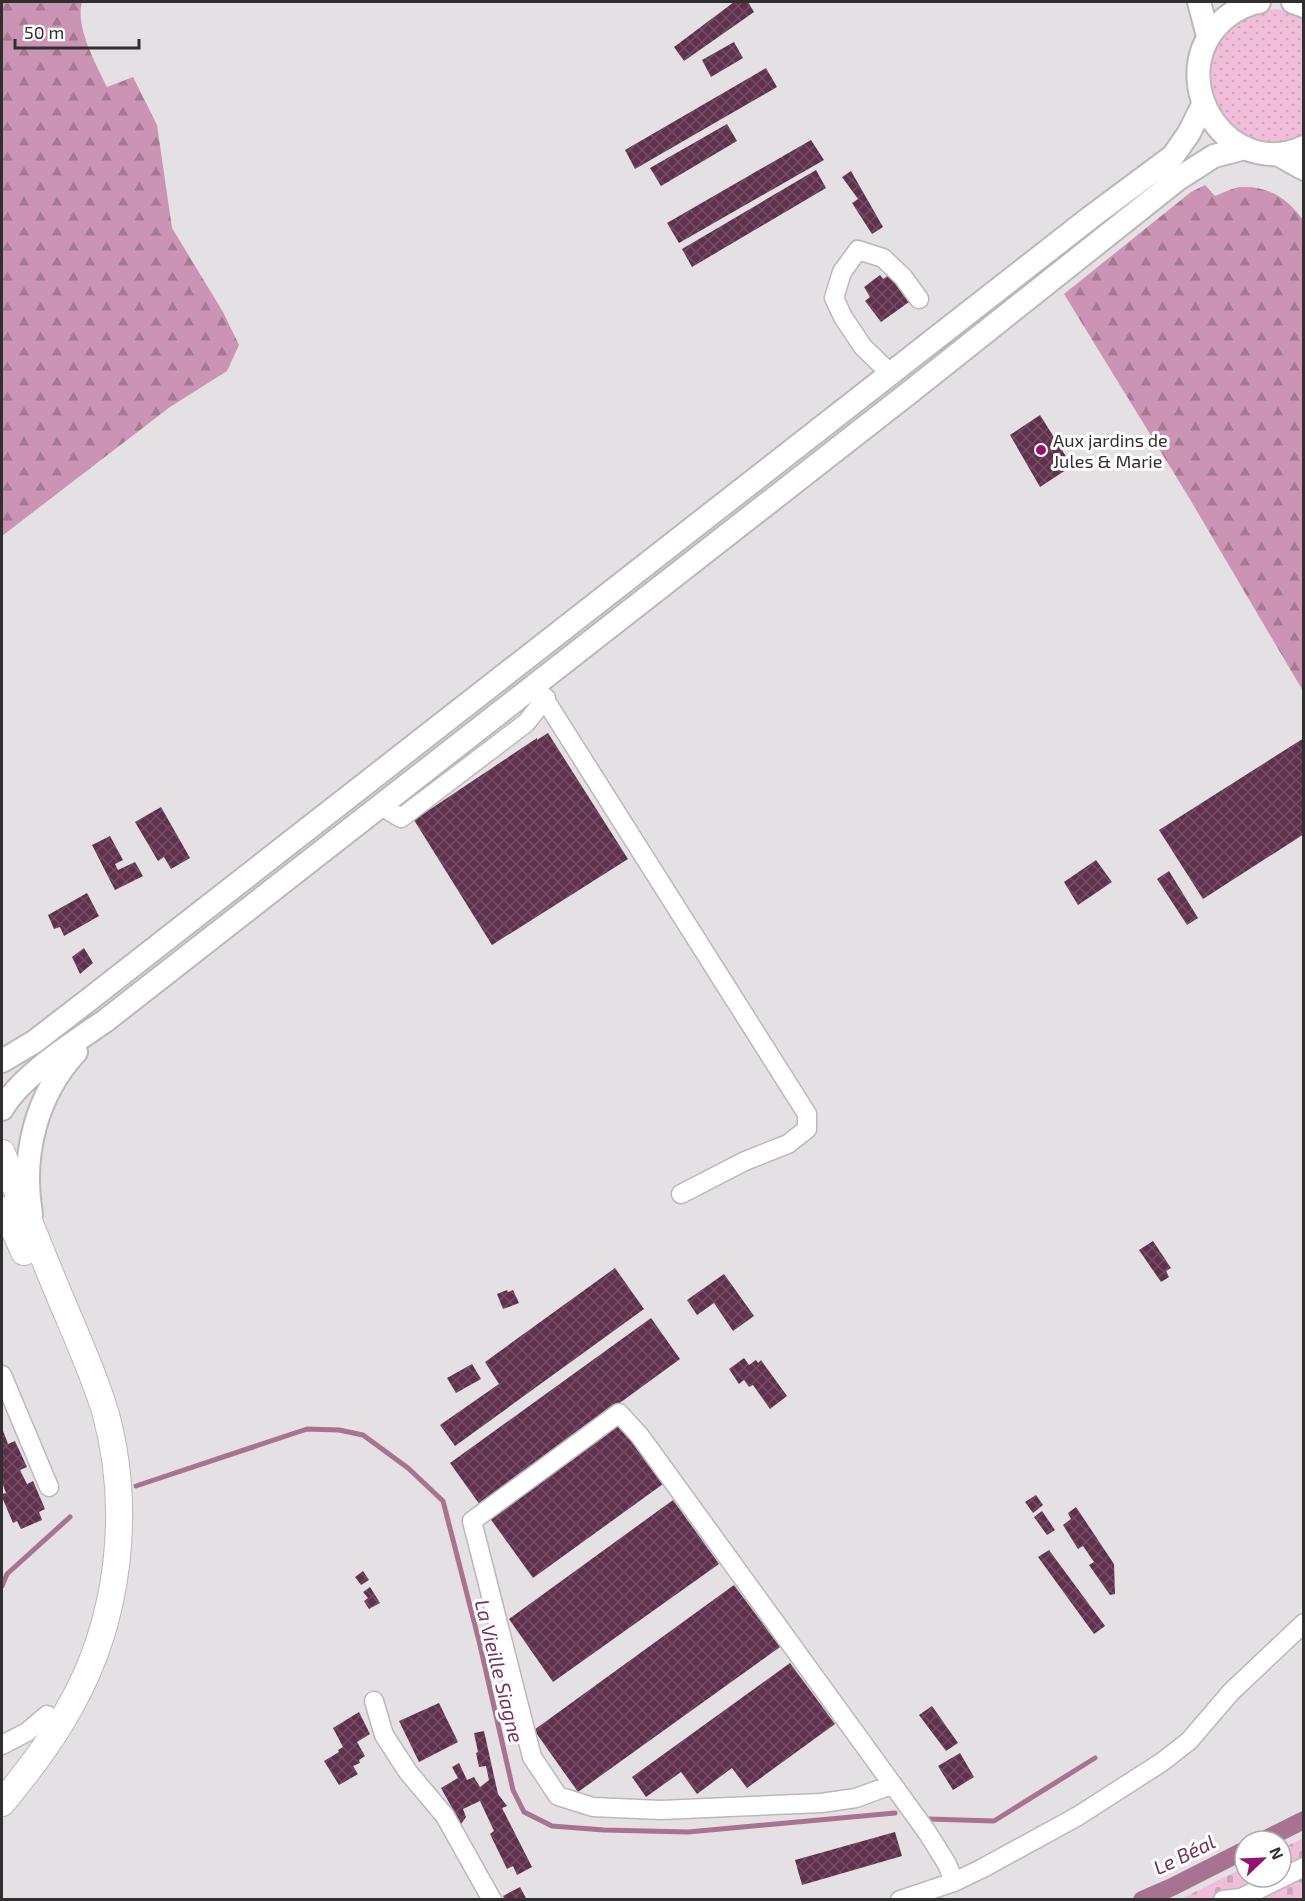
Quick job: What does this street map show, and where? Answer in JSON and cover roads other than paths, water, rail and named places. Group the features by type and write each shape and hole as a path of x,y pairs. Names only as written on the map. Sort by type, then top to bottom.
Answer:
{"highway":[{"path":"2,1154 85,1357 105,1413 118,1492 118,1543 110,1601 97,1646 80,1689 56,1731 2,1803"},
{"path":"2,1210 21,1245 77,1384 96,1449 102,1496 101,1543 89,1616 72,1669 46,1715 2,1779"}],"main road":[{"path":"1199,2 1208,36"},
{"path":"1252,2 1225,17 1208,36 1199,58 1198,82 1203,105 1210,118 1232,140 1245,148 1276,154 1304,169"},
{"path":"1293,2 1304,6"},
{"path":"2,1061 34,1042 86,1002 1091,217 1161,167 1173,156 1189,133 1203,105"},
{"path":"1276,154 1304,147"},
{"path":"2,1109 6,1101 28,1078 105,1021 381,806 540,691 1178,179 1214,156 1245,148"},
{"path":"34,1236 28,1183 36,1121 60,1071 105,1021"}],"street":[{"path":"891,374 863,347 843,317 834,298 842,272 858,250 884,258 903,277 919,299"},
{"path":"540,691 807,1114 807,1129 788,1144 746,1161 681,1194"},
{"path":"2,1375 49,1487"},
{"path":"891,1785 856,1798 821,1803 661,1810 593,1807 558,1796 532,1757 472,1521 619,1413 640,1436 927,1832 947,1864 954,1882"},
{"path":"900,1899 954,1882 983,1868 1078,1816 1162,1762 1189,1741 1224,1700 1304,1623"},
{"path":"374,1701 384,1735 408,1772 445,1816 492,1899"},
{"path":"2,1745 27,1732 46,1715"},
{"path":"1229,1899 1241,1898 1304,1867"}],"waterway":[{"name":"La Vieille Siagne","path":"136,1486 307,1429 339,1430 363,1435 408,1468 443,1501 479,1641 513,1790 524,1812 552,1826 688,1832 895,1813"},
{"name":"La Vieille Siagne","path":"2,1586 7,1574 70,1517"},
{"name":"La Vieille Siagne","path":"928,1819 994,1821 1095,1758"},
{"name":"Le Béal","path":"1286,1829 1304,1820"},
{"name":"Le Béal","path":"1142,1900 1233,1856"}],"place":[{"name":"Aux jardins de Jules & Marie","path":"1041,450"}]}
